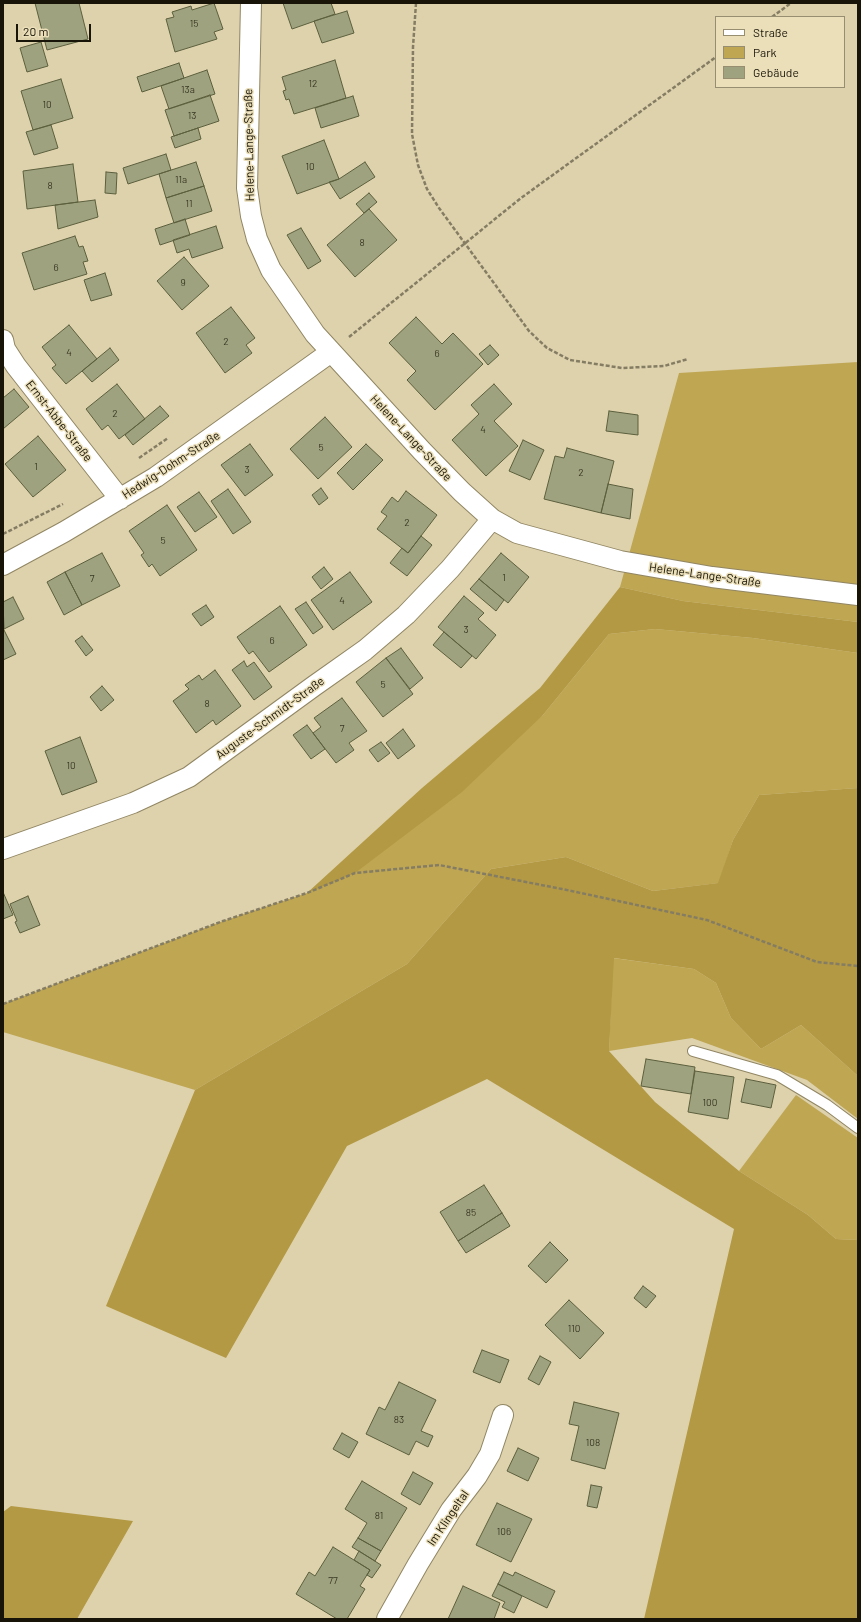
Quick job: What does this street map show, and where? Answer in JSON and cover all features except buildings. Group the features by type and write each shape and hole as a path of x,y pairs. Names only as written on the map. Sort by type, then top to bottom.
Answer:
{"street":[{"name":"Helene-Lange-Straße","path":"251,3 247,188 251,216 257,239 271,270 311,328 330,352 427,456 492,519 517,533 620,561 712,577 858,595"},
{"name":"Ernst-Abbe-Straße","path":"3,340 5,349 16,366 120,499"},
{"name":"Hedwig-Dohm-Straße","path":"3,565 64,532 162,473 330,352"},
{"name":"Auguste-Schmidt-Straße","path":"3,849 133,803 189,777 365,650 406,615 450,569 492,519"},
{"name":"Im Klingeltal","path":"387,1619 418,1564 490,1454 503,1415"}],"lane":[{"path":"693,1051 777,1075 827,1106 858,1128"}],"path":[{"path":"416,3 413,46 412,134 418,165 427,189 439,208 529,331 547,348 570,360 622,368 664,366 688,359"},
{"path":"773,16 791,3"},
{"path":"330,352 521,198 715,58"},
{"path":"139,458 172,435"},
{"path":"3,534 65,503"},
{"path":"3,1004 223,921 307,893 355,873 439,865 562,889 707,920 818,962 858,966"}],"green space":[{"path":"858,362 858,622 683,601 620,587 679,373"},
{"path":"655,629 753,638 858,653 858,788 759,795 733,840 719,883 653,891 566,857 491,869 407,964 195,1090 3,1032 3,1004 223,921 307,893 543,715 609,634"},
{"path":"613,958 694,969 716,983 731,1018 761,1049 801,1025 858,1076 858,1119 807,1080 692,1038 609,1051"},
{"path":"796,1095 858,1138 858,1240 836,1239 808,1215 739,1171"}],"shaded area":[{"path":"620,587 683,601 858,622 858,653 753,638 655,629 609,634 543,715 462,792 355,873 307,893 422,788 540,688"},
{"path":"858,788 858,1076 801,1025 761,1049 731,1018 716,983 694,969 614,958 609,1051 655,1102 739,1171 808,1215 836,1239 858,1240 858,1619 644,1619 734,1229 487,1079 347,1146 226,1358 106,1306 195,1090 407,964 491,869 566,857 653,891 718,883 733,840 759,795"},
{"path":"11,1506 133,1521 77,1619 3,1619 3,1512"}]}
